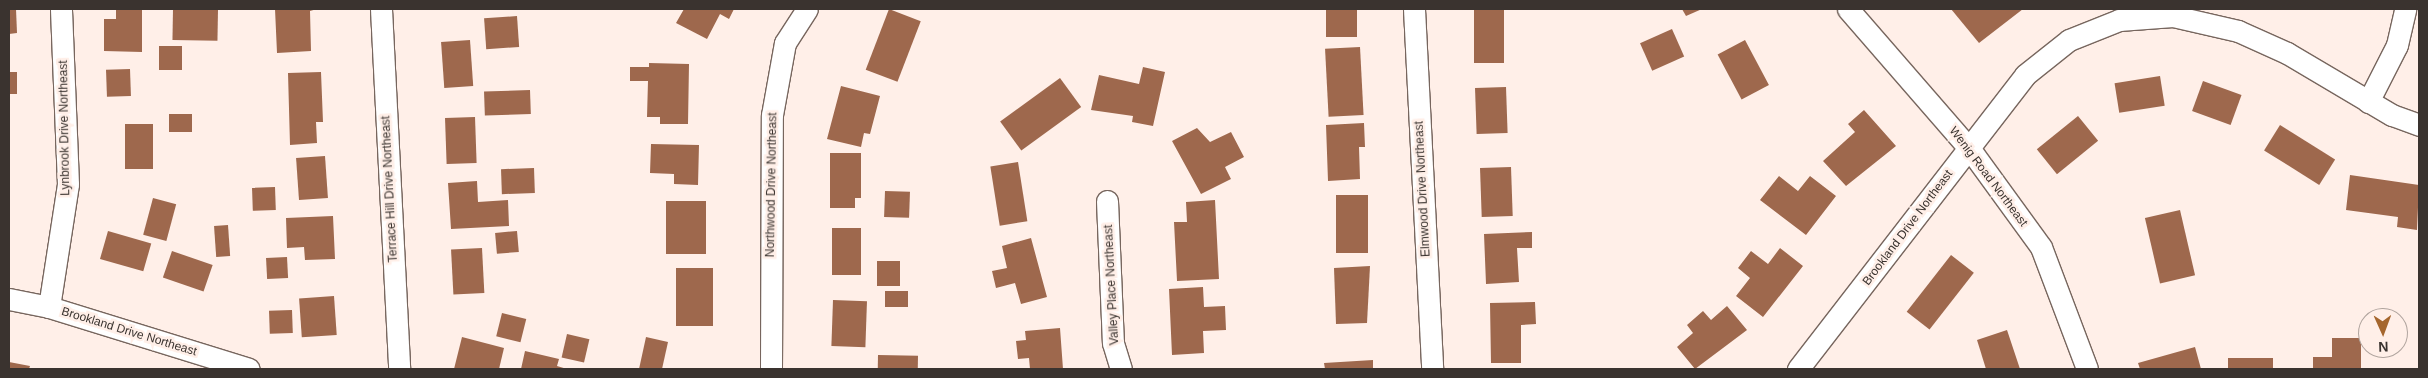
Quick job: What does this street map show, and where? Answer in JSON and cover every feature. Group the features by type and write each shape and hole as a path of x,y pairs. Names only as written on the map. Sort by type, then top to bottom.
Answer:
{"street":[{"name":"Lynbrook Drive Northeast","path":"48,307 68,184 61,9"},
{"name":"Terrace Hill Drive Northeast","path":"380,9 399,369"},
{"name":"Northwood Drive Northeast","path":"771,369 772,115 785,42 808,9"},
{"name":"Elmwood Drive Northeast","path":"1414,9 1432,369"},
{"name":"Wenig Road Northeast","path":"1848,9 1969,148 2041,248 2087,369"},
{"path":"2368,102 2397,45 2404,9"},
{"name":"Brookland Drive Northeast","path":"1798,369 2025,75 2070,40 2119,20 2174,16 2238,31 2287,53 2368,102 2419,125"},
{"name":"Valley Place Northeast","path":"1107,201 1114,342 1120,369"},
{"name":"Brookland Drive Northeast","path":"9,299 48,307 249,369"}],"building":[{"path":"9,9 16,9 17,33 9,34"},
{"path":"116,9 142,9 142,52 104,51 104,19 116,19"},
{"path":"173,9 218,10 217,41 172,40"},
{"path":"275,9 317,9 310,11 311,51 277,53"},
{"path":"684,9 734,9 729,19 720,14 707,39 676,23"},
{"path":"889,9 921,21 897,82 866,70"},
{"path":"1326,9 1357,9 1357,37 1326,37"},
{"path":"1474,9 1504,9 1504,63 1474,63"},
{"path":"1682,9 1702,9 1686,16"},
{"path":"1951,9 2023,9 1979,43"},
{"path":"517,16 519,47 486,49 484,18"},
{"path":"1672,29 1684,56 1652,71 1640,43"},
{"path":"470,40 473,86 444,88 441,42"},
{"path":"1745,40 1769,85 1742,100 1718,55"},
{"path":"159,46 182,46 182,70 159,70"},
{"path":"1360,47 1364,115 1329,117 1325,49"},
{"path":"649,63 689,64 688,124 660,124 660,117 647,117 648,81 630,81 630,67 649,67"},
{"path":"1143,67 1165,72 1153,126 1132,122 1133,116 1091,110 1099,75 1139,84"},
{"path":"130,69 131,96 107,97 106,70"},
{"path":"9,72 17,72 17,94 9,94"},
{"path":"321,72 323,122 316,122 317,143 290,145 288,73"},
{"path":"2160,76 2165,106 2119,113 2115,83"},
{"path":"1060,78 1081,107 1021,151 1000,121"},
{"path":"2203,81 2242,95 2231,125 2192,111"},
{"path":"841,86 880,96 870,134 864,133 861,147 827,139"},
{"path":"1506,87 1508,133 1477,134 1475,88"},
{"path":"530,90 531,114 485,116 484,92"},
{"path":"1864,110 1896,146 1846,186 1823,161 1855,132 1848,124"},
{"path":"169,114 192,114 192,132 169,132"},
{"path":"2078,116 2098,141 2057,174 2037,149"},
{"path":"475,117 477,163 447,164 445,118"},
{"path":"1364,123 1365,147 1359,147 1360,179 1328,181 1326,125"},
{"path":"125,124 153,124 153,169 125,169"},
{"path":"2280,125 2335,159 2319,185 2264,150"},
{"path":"1197,128 1210,142 1231,132 1244,157 1225,167 1231,179 1201,194 1172,141"},
{"path":"651,144 699,145 698,185 674,184 674,174 650,173"},
{"path":"830,153 861,153 861,198 855,198 855,208 830,208"},
{"path":"325,156 328,198 299,200 296,158"},
{"path":"1018,162 1027,221 1000,226 990,166"},
{"path":"1511,167 1513,216 1482,217 1480,168"},
{"path":"534,168 535,193 502,194 501,169"},
{"path":"2350,175 2419,185 2417,230 2397,227 2398,217 2346,210"},
{"path":"1779,176 1798,191 1810,176 1836,196 1806,235 1760,200"},
{"path":"477,181 478,202 508,200 509,226 451,229 448,183"},
{"path":"275,187 276,210 253,211 252,188"},
{"path":"885,191 910,192 909,218 884,217"},
{"path":"1336,195 1368,195 1368,253 1336,253"},
{"path":"153,198 176,204 166,241 143,235"},
{"path":"1215,200 1219,279 1177,281 1174,222 1187,222 1186,202"},
{"path":"666,201 706,201 706,254 666,254"},
{"path":"2180,210 2195,275 2160,283 2145,218"},
{"path":"333,216 335,259 305,260 304,247 287,248 286,218"},
{"path":"228,225 230,256 216,257 214,226"},
{"path":"832,228 861,228 861,275 832,275"},
{"path":"108,231 151,243 143,271 100,259"},
{"path":"517,231 519,252 497,254 495,233"},
{"path":"1532,232 1532,248 1517,248 1519,282 1486,284 1484,234"},
{"path":"1031,238 1047,297 1021,304 1015,283 996,288 992,271 1007,268 1002,246"},
{"path":"482,248 484,293 453,295 451,250"},
{"path":"1780,248 1803,266 1763,317 1736,296 1750,278 1738,268 1751,251 1768,264"},
{"path":"172,251 213,265 204,291 163,277"},
{"path":"1951,255 1974,273 1930,330 1907,312"},
{"path":"287,257 288,278 267,279 266,258"},
{"path":"877,261 900,261 900,286 877,286"},
{"path":"1370,266 1367,323 1336,324 1334,268"},
{"path":"676,268 713,268 713,326 676,326"},
{"path":"1203,287 1204,307 1225,306 1226,330 1203,331 1204,353 1172,355 1169,289"},
{"path":"885,291 908,291 908,307 885,307"},
{"path":"334,296 337,335 302,337 299,298"},
{"path":"833,300 867,301 865,347 831,346"},
{"path":"1535,302 1536,324 1521,325 1521,363 1491,363 1490,303"},
{"path":"1727,306 1747,330 1695,369 1677,347 1693,333 1687,325 1703,311 1711,320"},
{"path":"292,310 293,333 270,334 269,311"},
{"path":"502,313 526,319 520,342 496,336"},
{"path":"1060,328 1063,369 1030,369 1029,358 1018,359 1016,341 1026,340 1025,331"},
{"path":"2007,330 2020,369 1986,369 1977,340"},
{"path":"567,334 589,339 584,363 562,357"},
{"path":"462,337 504,348 499,369 454,369"},
{"path":"646,337 668,342 662,369 639,369"},
{"path":"2332,338 2358,338 2358,358 2361,358 2361,369 2313,369 2313,357 2332,357"},
{"path":"2195,347 2201,369 2140,369 2138,363"},
{"path":"525,351 559,359 557,366 567,369 521,369"},
{"path":"878,355 918,356 918,369 878,369"},
{"path":"2228,358 2273,358 2273,369 2228,369"},
{"path":"1373,360 1373,369 1325,369 1324,363"},
{"path":"9,362 30,366 29,369 9,369"}]}
